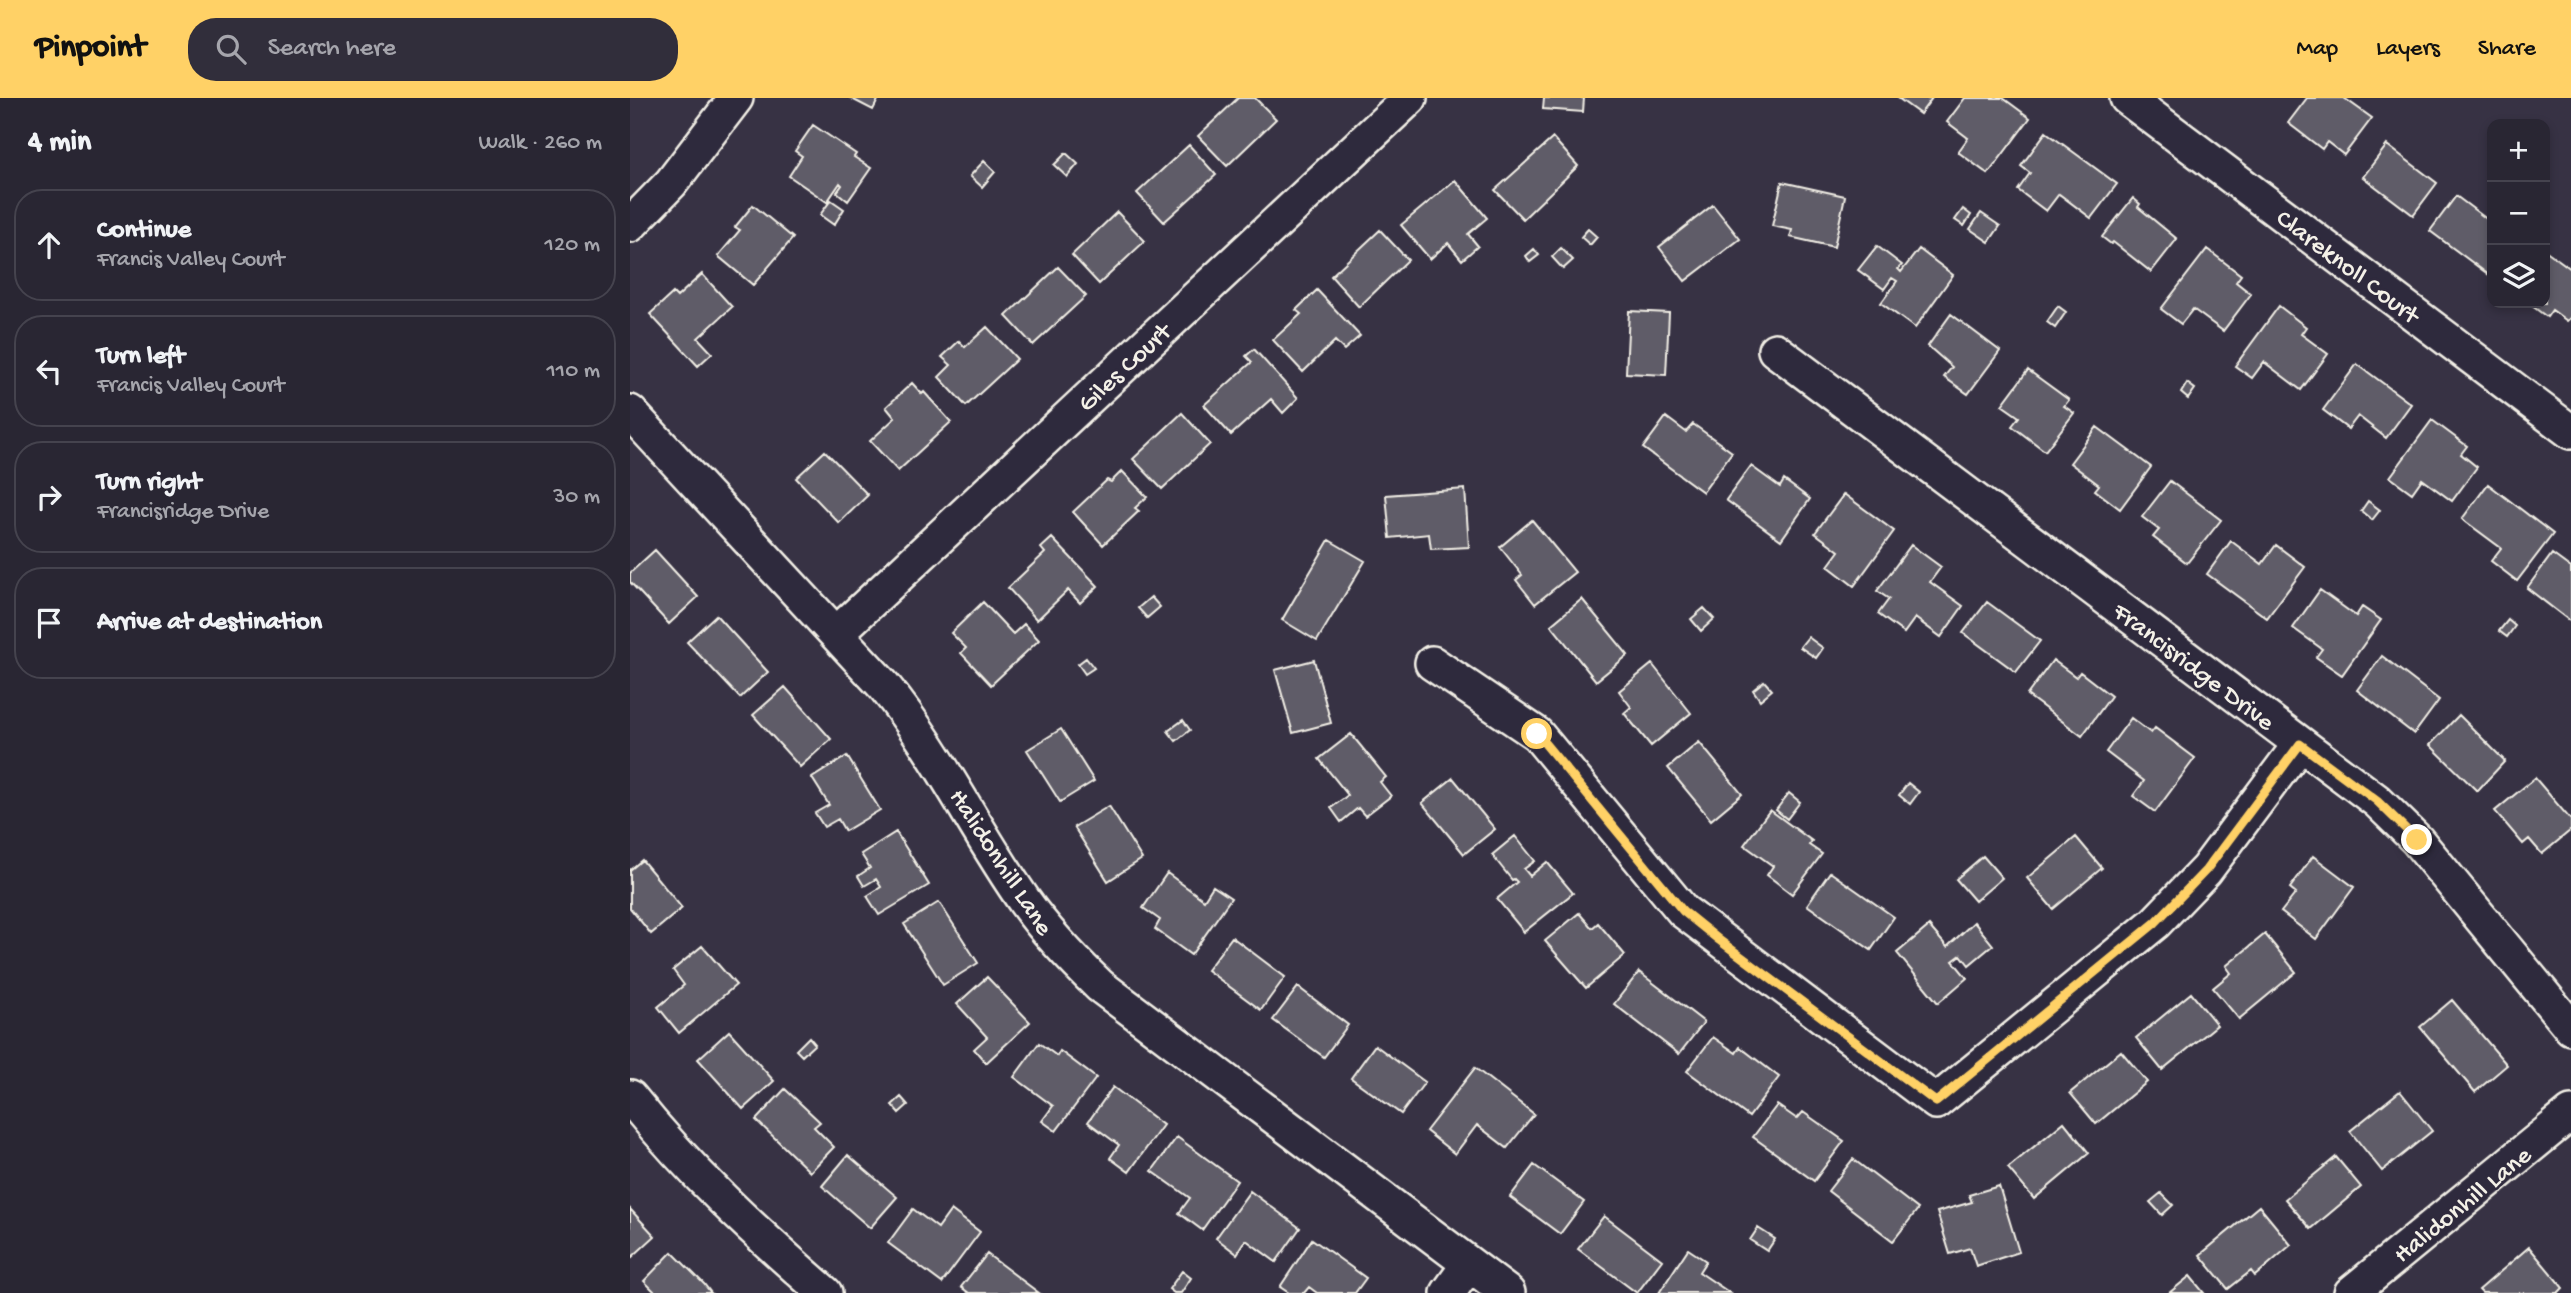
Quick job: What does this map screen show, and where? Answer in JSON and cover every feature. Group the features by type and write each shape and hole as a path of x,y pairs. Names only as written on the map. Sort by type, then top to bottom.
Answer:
{"street":[{"path":"630,225 671,183 737,98"},
{"name":"Giles Court","path":"836,634 1410,98"},
{"name":"Clareknoll Court","path":"2127,98 2571,432"},
{"name":"Francisridge Drive","path":"1774,350 2377,801 2417,840 2571,1028"},
{"name":"Halidonhill Lane","path":"630,412 912,720 1025,901 1060,946 1100,986 1508,1293"},
{"path":"1432,663 1537,734 1683,911 1936,1102 2155,923 2206,870 2300,744"},
{"path":"630,1097 663,1138 742,1220 825,1293"},
{"name":"Halidonhill Lane","path":"2351,1293 2571,1113"},
{"path":"1448,1293 1469,1264"}],"building":[{"path":"850,98 879,98 873,110"},
{"path":"1238,98 1255,98 1276,119 1227,166 1198,136"},
{"path":"1544,98 1584,98 1583,112 1543,109"},
{"path":"1898,98 1932,98 1920,114"},
{"path":"1965,98 2003,98 2030,118 1988,174 1958,152 1968,138 1947,122"},
{"path":"2307,98 2344,98 2372,118 2344,155 2327,142 2322,149 2288,123"},
{"path":"813,125 856,154 854,157 871,168 848,201 837,192 842,185 840,183 827,202 789,176 802,156 795,151"},
{"path":"2046,132 2117,184 2091,218 2059,194 2046,211 2018,190 2030,173 2021,166"},
{"path":"1553,138 1578,166 1523,219 1495,190"},
{"path":"1189,145 1216,175 1164,222 1137,193"},
{"path":"2387,145 2437,183 2413,215 2363,177"},
{"path":"1066,153 1078,164 1067,177 1054,165"},
{"path":"984,161 995,172 982,187 970,176"},
{"path":"1455,180 1487,218 1468,234 1478,246 1462,260 1448,243 1430,259 1401,225"},
{"path":"1782,182 1845,196 1834,247 1790,237 1792,230 1772,226"},
{"path":"2456,196 2487,219 2487,274 2430,231"},
{"path":"2133,198 2140,204 2138,207 2177,239 2151,272 2113,242 2111,244 2102,237"},
{"path":"831,200 844,209 834,225 820,215"},
{"path":"753,205 793,238 753,285 718,256 740,230 735,227"},
{"path":"1713,205 1740,239 1685,281 1659,247"},
{"path":"1963,209 1971,215 1964,226 1955,220"},
{"path":"1117,212 1145,241 1099,284 1072,255"},
{"path":"1981,213 2000,226 1989,242 1970,229"},
{"path":"1588,229 1597,237 1590,245 1581,237"},
{"path":"1380,230 1408,260 1359,307 1331,276"},
{"path":"1877,246 1902,265 1898,269 1901,272 1919,249 1953,275 1915,328 1881,303 1897,281 1892,278 1884,289 1858,270"},
{"path":"1561,248 1573,260 1563,269 1552,257"},
{"path":"1534,249 1539,255 1530,262 1526,256"},
{"path":"2207,249 2241,275 2236,282 2251,294 2223,331 2193,309 2181,324 2161,309"},
{"path":"2550,254 2571,269 2571,317 2567,321 2552,310 2547,317 2535,308 2550,308"},
{"path":"1058,267 1086,296 1033,345 1006,316"},
{"path":"702,274 732,307 698,338 712,353 698,366 650,314 673,293 677,297"},
{"path":"1317,290 1360,336 1344,350 1335,341 1303,372 1273,340 1301,314 1296,310"},
{"path":"2058,306 2066,312 2055,328 2047,322"},
{"path":"2279,306 2306,327 2301,334 2328,354 2301,390 2264,362 2252,378 2235,366"},
{"path":"1629,311 1669,313 1666,375 1626,373"},
{"path":"1951,314 2000,351 1968,394 1944,377 1952,367 1928,346"},
{"path":"987,327 1017,359 966,406 939,377 951,365 942,357 959,341 965,347"},
{"path":"1254,349 1298,398 1283,413 1271,399 1231,435 1204,405 1252,362 1246,356"},
{"path":"2357,364 2411,404 2386,438 2358,416 2348,429 2323,410"},
{"path":"2028,370 2069,400 2064,406 2074,413 2045,451 2012,426 2019,417 2002,405"},
{"path":"912,383 922,394 924,392 951,422 898,471 870,441 895,418 886,407"},
{"path":"2187,383 2195,389 2188,399 2181,393"},
{"path":"1182,413 1210,444 1162,489 1133,459"},
{"path":"1666,417 1686,432 1693,424 1732,452 1703,492 1643,448"},
{"path":"2432,420 2467,446 2461,454 2477,467 2452,501 2422,479 2412,493 2390,477"},
{"path":"2097,427 2151,467 2120,509 2095,490 2099,485 2070,463"},
{"path":"825,451 868,495 839,523 796,478"},
{"path":"1751,466 1780,487 1784,480 1810,499 1781,540 1726,500"},
{"path":"1122,471 1147,497 1135,508 1139,511 1103,545 1073,512 1107,480 1111,482"},
{"path":"2170,481 2221,520 2187,563 2153,537 2159,530 2142,517"},
{"path":"2488,484 2553,534 2517,581 2491,561 2501,548 2462,519"},
{"path":"1465,489 1469,547 1431,549 1429,534 1390,538 1386,495"},
{"path":"1844,494 1894,531 1854,586 1828,566 1839,551 1815,533"},
{"path":"2368,501 2380,510 2372,520 2361,511"},
{"path":"1532,520 1575,572 1535,604 1516,580 1522,575 1500,547"},
{"path":"1052,538 1098,586 1080,603 1068,590 1037,620 1008,588 1045,553 1041,548"},
{"path":"1329,540 1365,561 1317,641 1282,620"},
{"path":"2231,541 2262,564 2276,545 2305,567 2267,618 2207,574"},
{"path":"1911,545 1941,567 1930,582 1963,606 1941,637 1915,618 1904,633 1878,614 1889,599 1877,591"},
{"path":"655,550 698,597 669,624 630,582 630,573"},
{"path":"2552,554 2571,568 2571,622 2527,588"},
{"path":"2320,590 2356,616 2362,607 2381,620 2342,675 2316,657 2322,649 2293,628"},
{"path":"1151,597 1160,607 1147,618 1138,608"},
{"path":"1582,599 1628,655 1596,681 1551,625"},
{"path":"983,602 1013,634 1024,624 1039,640 991,685 961,653 966,648 951,633"},
{"path":"1987,602 2040,641 2016,672 1963,633"},
{"path":"1704,608 1714,619 1701,631 1691,619"},
{"path":"716,615 768,672 740,698 687,642"},
{"path":"2508,620 2515,626 2507,637 2499,631"},
{"path":"1808,637 1823,648 1816,658 1800,647"},
{"path":"2382,656 2439,700 2414,734 2357,690"},
{"path":"1086,658 1094,668 1085,674 1078,664"},
{"path":"1314,660 1331,723 1293,733 1275,670"},
{"path":"2053,660 2076,677 2080,672 2111,696 2082,736 2027,695"},
{"path":"1652,664 1691,713 1651,746 1624,713 1631,707 1619,691"},
{"path":"1764,681 1772,690 1760,700 1753,690"},
{"path":"785,687 831,739 800,767 753,715"},
{"path":"2459,715 2505,761 2477,791 2430,745"},
{"path":"2131,718 2151,733 2155,728 2195,758 2155,812 2133,796 2144,781 2106,752"},
{"path":"1183,720 1190,730 1176,741 1168,731"},
{"path":"1061,729 1094,781 1060,802 1027,750"},
{"path":"1351,734 1386,777 1380,782 1391,796 1365,816 1358,808 1341,822 1331,808 1348,795 1319,759"},
{"path":"1699,742 1742,794 1711,820 1668,768"},
{"path":"847,756 880,810 845,831 838,819 824,827 815,813 829,805 812,778"},
{"path":"1453,778 1495,829 1464,854 1422,803"},
{"path":"2535,778 2571,820 2571,830 2542,854 2529,839 2523,844 2495,811"},
{"path":"1908,783 1919,792 1910,804 1899,795"},
{"path":"1789,793 1800,802 1787,819 1776,810"},
{"path":"1109,806 1142,859 1108,881 1074,827"},
{"path":"1770,810 1812,841 1809,845 1822,854 1792,894 1767,875 1773,866 1744,845"},
{"path":"896,832 929,885 879,915 867,896 881,887 876,879 864,886 858,876 870,868 861,854"},
{"path":"1515,836 1535,861 1524,869 1530,876 1547,862 1573,893 1524,932 1497,899 1517,882 1512,880 1492,855"},
{"path":"2076,837 2102,868 2053,909 2027,878"},
{"path":"1983,856 2002,878 1975,901 1956,879"},
{"path":"2313,856 2354,887 2316,939 2281,912 2296,893 2290,888"},
{"path":"642,860 682,908 651,934 630,908 630,870"},
{"path":"1830,872 1894,917 1871,950 1807,905"},
{"path":"1167,873 1204,900 1213,886 1231,898 1191,955 1155,929 1160,920 1143,908"},
{"path":"939,902 978,963 943,985 904,924"},
{"path":"1579,913 1592,928 1598,923 1625,955 1586,988 1545,941"},
{"path":"1974,922 1993,945 1969,965 1961,955 1953,961 1967,978 1938,1003 1897,953 1929,926 1947,947"},
{"path":"2265,934 2296,972 2239,1019 2213,988 2231,973 2226,966"},
{"path":"1232,937 1285,977 1261,1010 1207,970"},
{"path":"702,946 736,985 679,1033 658,1007 684,985 673,970"},
{"path":"1639,972 1704,1022 1679,1054 1614,1004"},
{"path":"987,977 1030,1022 986,1063 974,1049 987,1037 957,1004"},
{"path":"1298,987 1348,1025 1324,1057 1273,1020"},
{"path":"2191,993 2217,1025 2162,1070 2136,1038"},
{"path":"2452,1000 2507,1065 2475,1092 2420,1027"},
{"path":"729,1031 774,1081 743,1109 698,1059"},
{"path":"809,1037 815,1044 802,1056 796,1050"},
{"path":"1713,1037 1736,1053 1740,1047 1779,1077 1749,1117 1687,1071"},
{"path":"1039,1043 1057,1056 1060,1051 1096,1078 1056,1131 1042,1121 1053,1106 1014,1077"},
{"path":"1375,1045 1425,1082 1401,1114 1351,1078"},
{"path":"2121,1051 2147,1082 2096,1124 2070,1093"},
{"path":"1475,1068 1534,1114 1507,1148 1477,1125 1455,1154 1426,1131"},
{"path":"1113,1087 1163,1125 1129,1172 1110,1158 1119,1145 1088,1122"},
{"path":"785,1089 820,1122 814,1127 834,1147 810,1172 756,1120"},
{"path":"2400,1091 2432,1131 2382,1171 2350,1131"},
{"path":"901,1097 908,1105 899,1113 892,1105"},
{"path":"1777,1105 1797,1119 1803,1112 1844,1141 1814,1181 1753,1137"},
{"path":"2064,1122 2089,1153 2034,1199 2008,1168"},
{"path":"1177,1137 1237,1181 1202,1230 1179,1213 1190,1198 1152,1171"},
{"path":"848,1155 897,1197 870,1228 822,1186"},
{"path":"2336,1157 2361,1187 2311,1229 2285,1199"},
{"path":"1853,1159 1918,1209 1893,1241 1828,1191"},
{"path":"1534,1165 1584,1202 1560,1234 1510,1197"},
{"path":"1999,1186 2019,1252 1976,1266 1970,1248 1950,1254 1937,1212 1972,1202 1969,1195"},
{"path":"1250,1191 1300,1228 1276,1262 1246,1240 1237,1254 1216,1238"},
{"path":"2161,1193 2173,1205 2162,1215 2150,1202"},
{"path":"2259,1206 2291,1245 2255,1276 2251,1271 2228,1289 2200,1255"},
{"path":"630,1209 655,1236 630,1259"},
{"path":"913,1209 938,1228 951,1210 980,1232 942,1283 888,1243"},
{"path":"1604,1216 1662,1260 1637,1293 1578,1249"},
{"path":"1758,1228 1775,1239 1767,1251 1750,1240"},
{"path":"1312,1239 1366,1278 1355,1293 1317,1293 1309,1287 1304,1293 1289,1293 1280,1287"},
{"path":"2529,1247 2563,1288 2558,1293 2482,1293 2479,1290"},
{"path":"1688,1249 1706,1261 1699,1272 1730,1293 1659,1293"},
{"path":"672,1252 711,1293 656,1293 644,1281"},
{"path":"987,1254 1039,1293 969,1293 961,1287"},
{"path":"1182,1271 1191,1278 1181,1293 1174,1293 1169,1289"},
{"path":"2190,1276 2204,1293 2169,1293"}],"route":[{"path":"1537,734 1683,911 1936,1102 2155,923 2206,870 2300,744 2377,801 2417,840"}]}
